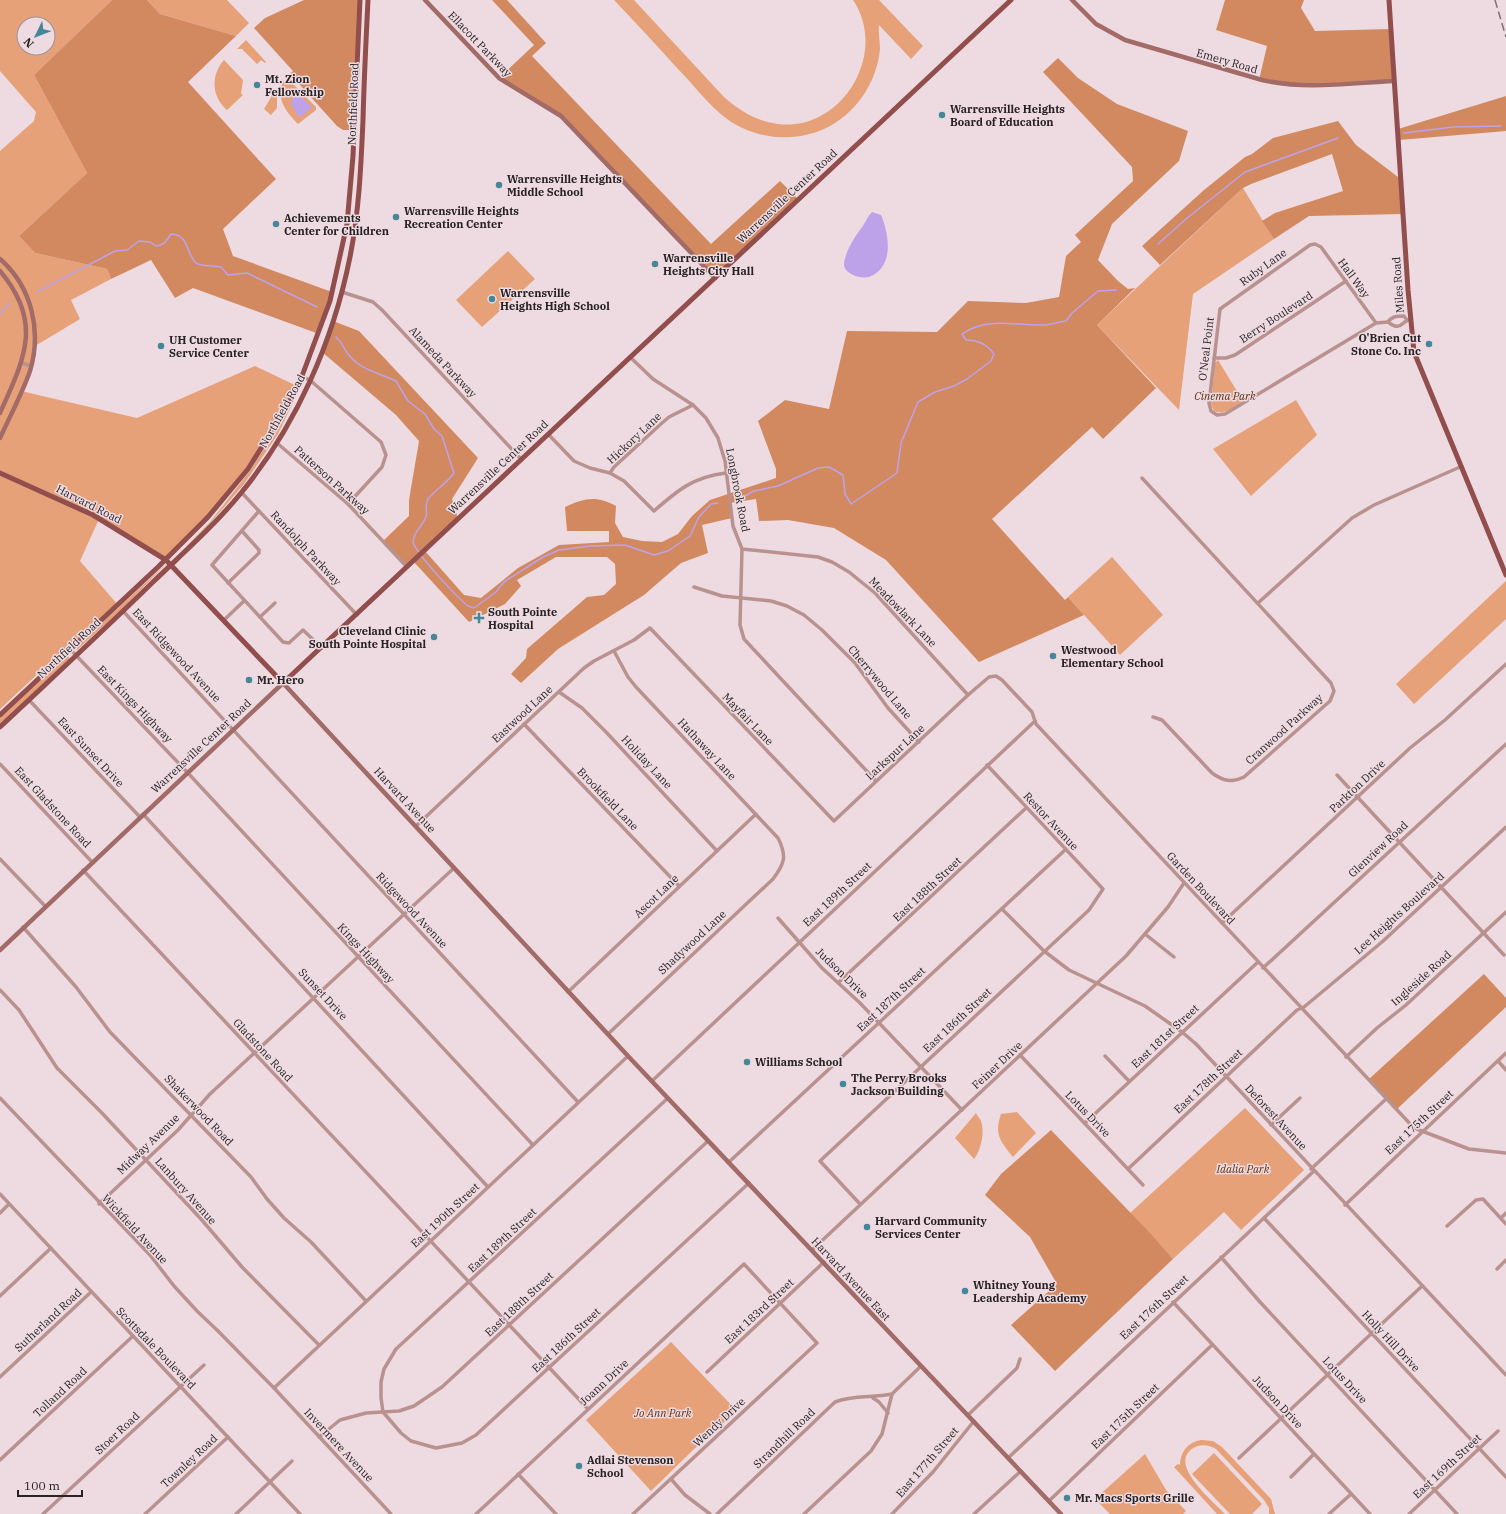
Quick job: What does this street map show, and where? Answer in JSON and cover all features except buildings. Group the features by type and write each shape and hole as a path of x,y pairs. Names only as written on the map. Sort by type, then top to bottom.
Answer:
{"main road":[{"name":"Northfield Road","path":"0,715 166,560 208,517 248,469 287,407 302,376 330,301 347,224 353,156 360,0"},
{"name":"Northfield Road","path":"0,727 172,566 242,492 277,443 311,381 330,331 342,292 355,229 360,184 368,0"},
{"name":"Ellacott Parkway","path":"424,0 499,78 560,116 715,278"},
{"name":"Warrensville Center Road","path":"0,950 187,772 417,559 521,459 1011,0"},
{"name":"Emery Road","path":"1072,0 1096,24 1126,40 1262,80 1282,84 1307,86 1394,81"},
{"name":"Miles Road","path":"1389,0 1409,320 1415,356 1506,575"},
{"path":"0,259 16,276 30,306 36,330 31,366 0,438"},
{"path":"0,272 10,285 24,313 26,344 22,363 0,413"},
{"name":"Harvard Road","path":"0,473 93,515 166,560"},
{"name":"Harvard Avenue","path":"166,560 283,683 628,1056"},
{"name":"Harvard Avenue East","path":"628,1056 1061,1514"}],"street":[{"name":"Hall Way","path":"1317,244 1321,247 1376,323"},
{"name":"Ruby Lane","path":"1220,309 1308,246 1317,244"},
{"name":"Berry Boulevard","path":"1214,358 1226,358 1235,355 1346,282"},
{"name":"Alameda Parkway","path":"342,292 372,302 382,310 521,459"},
{"name":"O'Neal Point","path":"1220,309 1209,403 1210,408 1214,413 1219,415 1225,414 1376,323"},
{"path":"1376,323 1388,322 1394,326 1400,326 1409,320 1404,316 1400,316 1393,317 1388,322"},
{"name":"Longbrook Road","path":"630,357 653,379 693,405 706,418 718,438 724,456 733,526 742,549 740,625 744,639 876,781"},
{"path":"22,363 31,366"},
{"path":"302,376 311,381 381,442 386,455 382,467 348,504"},
{"name":"Hickory Lane","path":"610,473 614,467 669,417 693,405"},
{"path":"548,434 574,461 590,468 610,473 631,487 654,512 676,492 690,483 704,477 726,473"},
{"name":"Patterson Parkway","path":"277,443 348,504 407,567"},
{"path":"1258,603 1352,518 1387,499 1460,467"},
{"name":"Cranwood Parkway","path":"1142,478 1332,683 1334,691 1330,701 1244,777 1236,781 1220,778 1212,773 1162,720 1152,717"},
{"name":"Randolph Parkway","path":"242,492 356,615"},
{"path":"259,511 213,562 213,568 285,643 289,643 303,630 322,648"},
{"path":"228,583 259,553 259,550 242,531"},
{"name":"Meadowlark Lane","path":"742,549 818,557 832,562 849,572 875,592 968,695"},
{"name":"Cherrywood Lane","path":"694,587 722,596 771,601 787,606 804,615 822,630 855,663 888,708 919,742"},
{"path":"224,620 244,601"},
{"path":"260,617 275,603"},
{"name":"East Ridgewood Avenue","path":"123,611 233,729"},
{"name":"Eastwood Lane","path":"416,826 589,664 614,651 650,628"},
{"name":"Mayfair Lane","path":"650,628 834,821"},
{"name":"East Kings Highway","path":"70,649 187,772"},
{"name":"Hathaway Lane","path":"614,651 628,677 636,687 778,838 783,848 784,860"},
{"name":"Parkton Drive","path":"1222,923 1358,797 1506,664"},
{"name":"Garden Boulevard","path":"968,695 989,677 996,676 1002,680 1032,712 1035,721 1263,968 1414,1128 1469,1149 1506,1153"},
{"name":"Holiday Lane","path":"559,692 582,708 606,732 717,851"},
{"name":"Larkspur Lane","path":"834,821 968,695"},
{"name":"East Sunset Drive","path":"29,700 142,816"},
{"name":"East 189th Street","path":"652,1081 1035,721"},
{"name":"Brookfield Lane","path":"524,724 679,886"},
{"name":"Ridgewood Avenue","path":"233,729 578,1102"},
{"name":"Glenview Road","path":"1263,968 1399,841 1506,744"},
{"name":"East Gladstone Road","path":"0,764 92,862"},
{"name":"Restor Avenue","path":"987,765 1103,890"},
{"name":"Kings Highway","path":"187,772 533,1145"},
{"path":"1337,775 1442,886 1504,955"},
{"name":"East 188th Street","path":"839,982 1026,808"},
{"name":"Ascot Lane","path":"568,992 756,814"},
{"name":"Sunset Drive","path":"142,816 314,997 488,1187"},
{"name":"Lee Heights Boulevard","path":"1301,1008 1382,942 1506,827"},
{"name":"East 187th Street","path":"729,1162 1065,850"},
{"path":"0,859 45,906"},
{"name":"Shadywood Lane","path":"608,1034 773,879 784,860"},
{"name":"Midway Avenue","path":"99,1204 178,1130 191,1114 254,1053 454,868"},
{"name":"Gladstone Road","path":"83,870 508,1326 588,1409"},
{"name":"Feiner Drive","path":"812,1250 1097,984 1145,934 1184,883"},
{"name":"East 186th Street","path":"860,1204 820,1161 1089,910 1103,890"},
{"name":"Deforest Avenue","path":"1002,909 1044,951 1069,970 1145,1006 1182,1032 1271,1124 1312,1170 1506,1375"},
{"name":"Ingleside Road","path":"1346,1057 1506,912"},
{"name":"Judson Drive","path":"778,918 822,968 839,982 880,1023 962,1110"},
{"name":"Shakerwood Road","path":"23,927 76,987 110,1032 251,1177 267,1199 284,1218 311,1242 366,1301"},
{"path":"1145,934 1174,957"},
{"name":"East 181st Street","path":"1086,1124 1129,1081 1258,962"},
{"name":"Lanbury Avenue","path":"0,990 19,1010 56,1068 146,1160 237,1261 319,1345"},
{"name":"East 178th Street","path":"1128,1169 1225,1076 1301,1008"},
{"name":"East 175th Street","path":"1345,1205 1506,1053"},
{"name":"Lotus Drive","path":"1020,1055 1143,1185"},
{"name":"East 190th Street","path":"274,1388 628,1056"},
{"path":"1105,1056 1129,1081"},
{"path":"1498,1061 1506,1070"},
{"name":"Wickfield Avenue","path":"0,1098 99,1204 150,1255 174,1286 197,1311 274,1388"},
{"name":"East 189th Street","path":"383,1412 381,1382 388,1360 396,1349 668,1098"},
{"path":"1271,1124 1300,1098"},
{"name":"East 176th Street","path":"1008,1458 1172,1302 1264,1218 1386,1099"},
{"name":"East 188th Street","path":"319,1437 340,1420 351,1416 399,1411 414,1406 442,1388 708,1141"},
{"name":"East 186th Street","path":"383,1412 401,1434 411,1441 436,1448 462,1443 476,1435 749,1183"},
{"name":"Scottsdale Boulevard","path":"0,1194 300,1514"},
{"path":"1447,1226 1479,1199 1483,1199 1506,1224"},
{"path":"0,1213 9,1204"},
{"path":"1501,1218 1506,1213"},
{"name":"Holly Hill Drive","path":"1264,1218 1506,1477"},
{"path":"0,1296 51,1248"},
{"name":"Lotus Drive","path":"1221,1257 1260,1302 1457,1514"},
{"path":"1497,1269 1506,1260"},
{"name":"East 183rd Street","path":"706,1372 824,1262"},
{"name":"Joann Drive","path":"476,1514 744,1264 780,1303"},
{"path":"1238,1458 1371,1332 1422,1286"},
{"name":"Sutherland Road","path":"0,1377 91,1292"},
{"name":"Judson Drive","path":"1172,1302 1370,1514"},
{"name":"Wendy Drive","path":"633,1514 817,1342 780,1303"},
{"name":"Tolland Road","path":"0,1460 132,1336"},
{"name":"East 175th Street","path":"1049,1501 1212,1345"},
{"path":"968,1415 1017,1368 1020,1359"},
{"name":"Stoer Road","path":"43,1514 204,1365"},
{"path":"804,1514 871,1451 882,1434 892,1394 921,1366"},
{"name":"Invermere Avenue","path":"274,1388 391,1514"},
{"name":"Strandhill Road","path":"717,1514 836,1402 848,1397 873,1398 892,1394"},
{"path":"873,1398 879,1402 888,1413"},
{"name":"East 177th Street","path":"892,1514 933,1472 974,1421"},
{"name":"East 169th Street","path":"1410,1514 1498,1431"},
{"name":"Townley Road","path":"145,1514 228,1437"},
{"path":"1291,1477 1314,1454"},
{"path":"236,1514 292,1461"},
{"path":"975,1514 1020,1471"},
{"path":"518,1474 555,1514"},
{"path":"670,1479 685,1495 710,1514"},
{"path":"1329,1514 1351,1494"}],"green space":[{"path":"0,0 112,0 56,54 56,16 16,16 16,56 54,56 34,75 87,173 19,236 35,253 107,269 111,279 71,300 80,319 35,346 32,361 21,391 137,418 255,366 297,386 287,407 233,488 166,560 99,519 80,561 118,605 66,656 69,657 69,659 0,724 0,718 61,660 57,656 0,709 0,151 34,121 36,112 0,71"},
{"path":"147,0 227,0 249,23 236,36 160,14"},
{"path":"614,0 634,0 724,97 749,115 770,123 801,123 822,115 839,102 853,85 862,65 865,43 863,21 853,0 879,0 923,46 911,59 879,25 880,49 878,62 869,86 855,106 835,123 824,129 799,136 774,137 749,131 727,119 707,101"},
{"path":"246,40 266,62 265,63 261,60 257,64 242,49 237,49"},
{"path":"224,60 243,80 241,94 243,95 227,110 218,99 215,86 216,73"},
{"path":"289,80 316,107 316,110 298,124 286,110 281,99 281,87 284,81"},
{"path":"277,93 277,108 271,115 264,109 273,94"},
{"path":"1243,188 1274,239 1193,294 1179,410 1097,325"},
{"path":"508,251 535,279 482,327 456,300"},
{"name":"Cinema Park","path":"1218,360 1243,401 1229,410 1222,412 1214,411 1211,404 1215,363"},
{"path":"300,387 278,434 244,484 206,528 177,556 211,521 252,468 279,425"},
{"path":"1296,400 1317,435 1251,496 1213,449"},
{"path":"1112,557 1163,615 1120,655 1068,597"},
{"path":"168,562 120,611 77,650 76,647"},
{"path":"1506,581 1506,619 1414,704 1396,684"},
{"name":"Idalia Park","path":"1245,1108 1304,1170 1241,1230 1224,1212 1173,1259 1130,1213"},
{"path":"1017,1112 1036,1133 1013,1157 1002,1142 998,1133 998,1127 1001,1114"},
{"path":"976,1113 981,1120 983,1130 979,1151 974,1159 955,1138"},
{"name":"Jo Ann Park","path":"671,1342 737,1411 693,1450 651,1491 586,1420"},
{"path":"1201,1440 1213,1441 1222,1447 1271,1499 1275,1514 1269,1514 1269,1508 1264,1500 1216,1449 1206,1445 1200,1445 1195,1447 1187,1454 1185,1462 1188,1472 1194,1482 1225,1514 1217,1514 1174,1467 1178,1464 1180,1465 1181,1456 1189,1445"},
{"path":"1214,1453 1262,1504 1252,1514 1230,1514 1192,1474"},
{"path":"1145,1454 1166,1490 1186,1511 1183,1514 1110,1514 1095,1499"}],"shaded area":[{"path":"112,0 147,0 160,14 236,36 188,82 276,179 223,229 233,256 332,292 319,334 193,288 175,298 151,260 111,279 107,269 35,253 19,236 87,173 34,75 54,56 56,56 56,54"},
{"path":"304,0 360,0 354,130 343,130 337,126 290,74 293,71 254,28 265,18"},
{"path":"492,0 507,0 546,43 532,56 711,244 780,181 798,199 715,278 561,116 499,78 534,45"},
{"path":"1225,0 1304,0 1301,8 1315,31 1391,29 1394,81 1316,86 1259,80 1267,46 1216,30"},
{"path":"1058,58 1078,78 1117,104 1188,131 1179,161 1112,224 1098,260 1128,289 1135,288 1097,325 1156,388 1103,439 1092,427 992,519 1065,600 1068,597 1084,615 979,662 886,560 834,528 788,520 759,521 756,499 730,503 732,518 702,525 708,553 681,563 644,595 558,649 521,683 511,674 526,658 527,649 587,597 604,595 616,584 615,564 607,557 556,557 517,580 521,586 505,604 469,622 414,562 407,567 383,541 409,516 409,500 419,441 396,415 322,352 333,321 359,331 478,458 452,499 458,519 425,551 464,595 481,598 518,568 559,545 609,542 609,531 567,531 565,507 584,500 603,500 616,506 615,523 623,537 642,541 662,542 678,534 692,516 710,500 776,478 776,469 758,421 785,400 829,409 847,331 937,332 968,301 1026,303 1059,297 1066,256 1081,242 1075,235 1133,181 1132,167 1043,72"},
{"path":"294,91 312,107 302,116 298,116 291,104"},
{"path":"1506,96 1506,131 1399,140 1398,129"},
{"path":"1338,121 1356,145 1402,180 1403,214 1309,216 1274,239 1262,221 1275,213 1343,191 1332,154 1243,188 1160,265 1142,246 1204,190 1245,157 1252,154 1273,138"},
{"path":"872,212 881,215 888,240 888,249 883,266 877,272 869,277 858,277 847,271 844,261 852,242"},
{"path":"1484,974 1506,998 1506,1007 1396,1110 1368,1080"},
{"path":"1051,1130 1173,1259 1055,1371 1011,1325 1057,1284 1030,1237 985,1195 1001,1174"}],"waterway":[{"path":"1404,133 1453,127 1501,126"},
{"path":"1158,244 1186,219 1245,172 1338,138"},
{"path":"37,292 115,251 127,250 139,241 150,242 156,246 161,245 171,234 181,237 196,263 221,267 228,275 247,273 317,307"},
{"path":"741,498 754,491 778,486 818,468 829,467 843,475 845,494 851,504 897,473 901,443 918,402 935,392 954,386 967,379 991,361 994,354 985,345 966,340 962,334 972,328 982,325 1002,323 1045,325 1066,321 1072,313 1098,291 1116,290"},
{"path":"0,314 10,303"},
{"path":"336,337 341,342 348,354 358,364 396,381 408,401 425,414 434,429 442,436 454,473 428,499 426,504 426,517 413,541 420,554 428,564 468,606 474,608 496,592 504,582 543,557 559,550 590,546 625,545 654,555 668,551 690,536 699,517 711,504 718,503"}],"railway":[{"path":"1495,0 1506,37"}],"place":[{"name":"Mt. Zion Fellowship","path":"257,85"},
{"name":"Warrensville Heights Board of Education","path":"942,115"},
{"name":"Warrensville Heights Middle School","path":"499,185"},
{"name":"Warrensville Heights Recreation Center","path":"396,217"},
{"name":"Achievements Center for Children","path":"276,224"},
{"name":"Warrensville Heights City Hall","path":"655,264"},
{"name":"Warrensville Heights High School","path":"492,299"},
{"name":"O'Brien Cut Stone Co. Inc","path":"1429,344"},
{"name":"UH Customer Service Center","path":"161,346"},
{"name":"South Pointe Hospital","path":"479,618"},
{"name":"Cleveland Clinic South Pointe Hospital","path":"434,637"},
{"name":"Westwood Elementary School","path":"1053,656"},
{"name":"Mr. Hero","path":"249,680"},
{"name":"Williams School","path":"747,1062"},
{"name":"The Perry Brooks Jackson Building","path":"843,1084"},
{"name":"Harvard Community Services Center","path":"867,1227"},
{"name":"Whitney Young Leadership Academy","path":"965,1291"},
{"name":"Adlai Stevenson School","path":"579,1466"},
{"name":"Mr. Macs Sports Grille","path":"1067,1498"}]}
